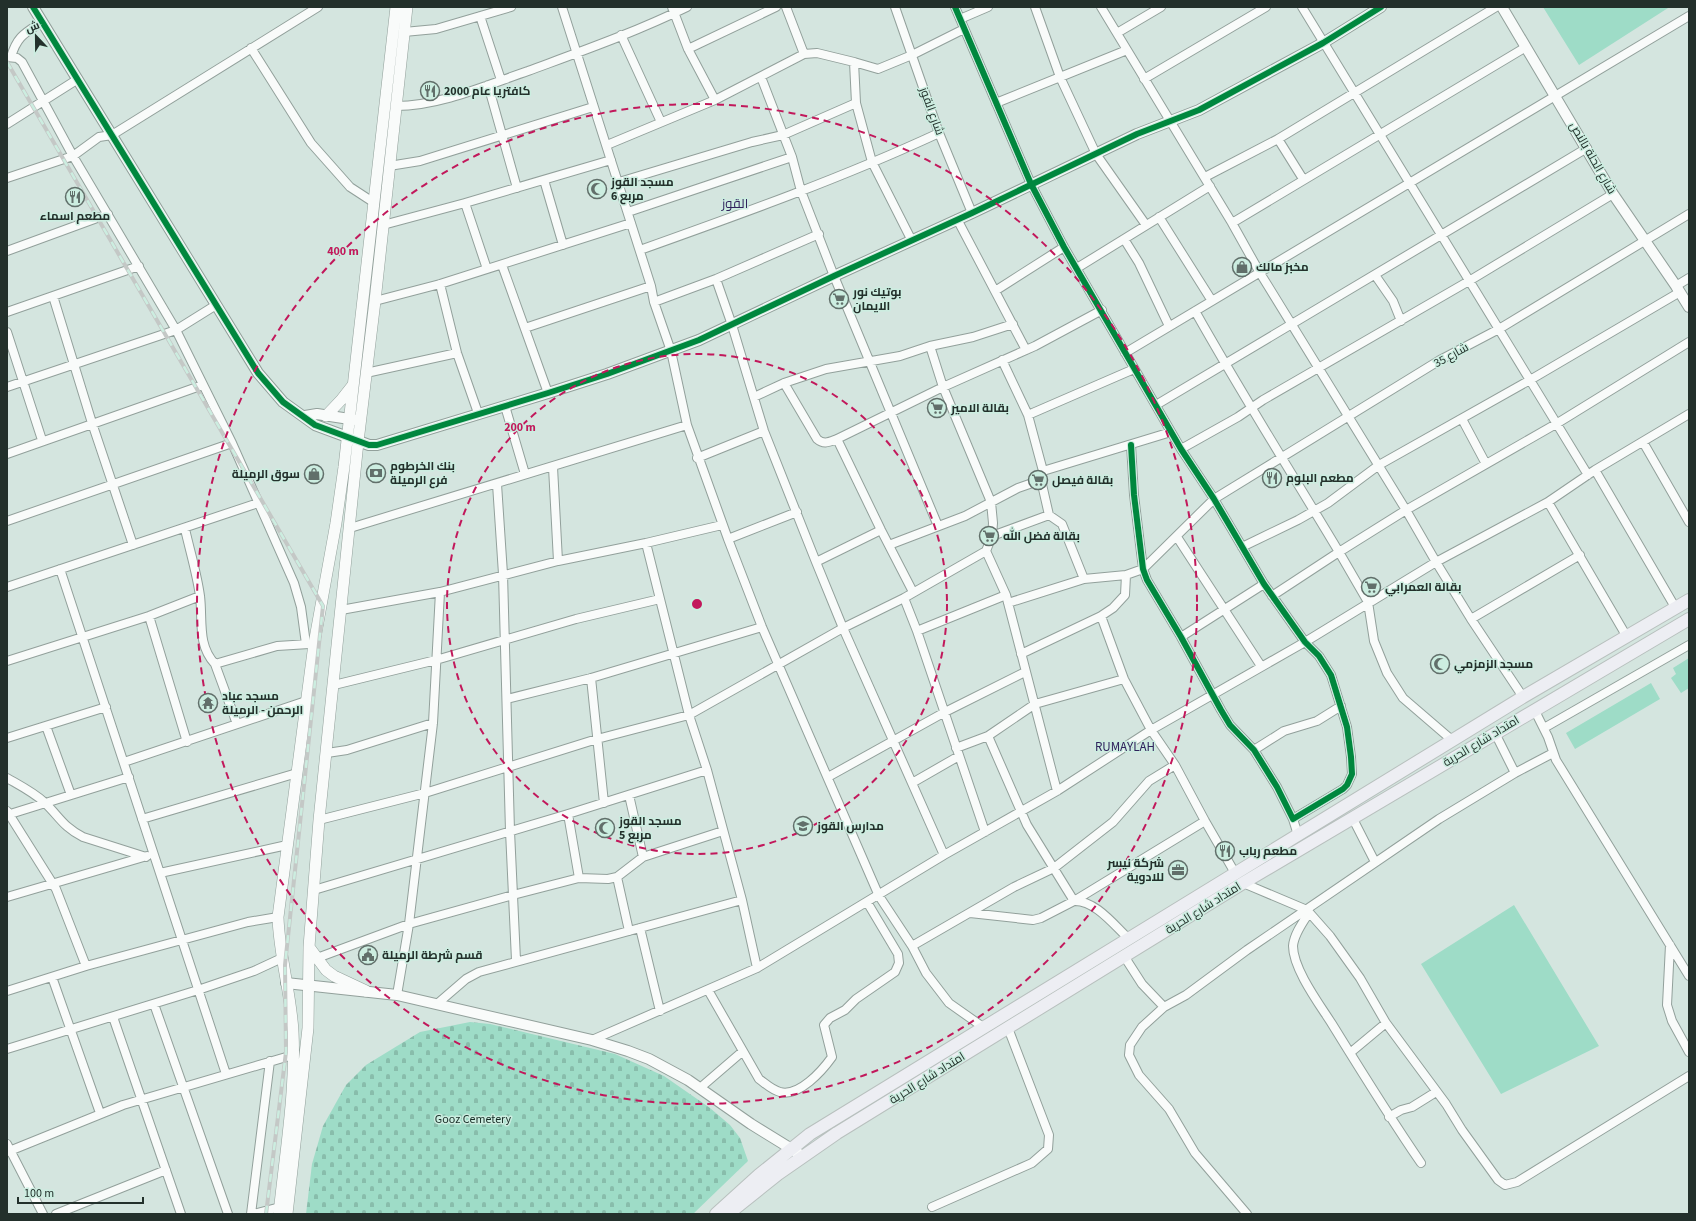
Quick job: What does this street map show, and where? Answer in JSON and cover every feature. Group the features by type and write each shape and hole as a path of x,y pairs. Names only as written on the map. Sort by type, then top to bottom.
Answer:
{"main road":[{"path":"282,1212 291,1102 293,1029 282,958 278,917 306,701 310,644 336,523 350,419 373,202 396,7"},
{"path":"282,1212 308,1028 309,947 319,820 358,442 407,7"},
{"path":"326,416 342,399 353,384"},
{"name":"امتداد شارع الحرية","path":"728,1214 802,1157 837,1133 1124,956 1239,878 1298,835 1523,697 1689,600"},
{"name":"امتداد شارع الحرية","path":"716,1214 791,1147 1128,938 1353,819 1534,709 1689,619"},
{"path":"1363,796 1371,808"},
{"path":"309,947 334,976 366,991"}],"street":[{"path":"7,178 73,156 99,136 112,135 318,7"},
{"path":"404,32 436,29 511,7"},
{"path":"562,7 593,107 619,182 651,286 654,302 671,351 687,425 697,458 762,627 879,896 912,946 926,973 949,1002 983,1027"},
{"path":"396,106 426,104 501,80 577,53 621,35 673,10 687,7"},
{"path":"688,49 776,7"},
{"path":"786,7 804,54"},
{"name":"شارع القوز","path":"895,7 940,133 972,214"},
{"path":"955,7 1031,184 1064,247 1102,310 1134,369 1181,449 1214,499 1264,584 1305,642 1319,656 1331,675 1347,727 1352,774 1347,785 1330,799 1293,819"},
{"path":"960,18 988,7"},
{"path":"1035,7 1060,76 1096,154 1146,225"},
{"path":"1101,7 1205,177 1260,273 1320,368 1436,562 1471,619 1523,697"},
{"path":"1117,33 1162,7"},
{"path":"1144,79 1266,7"},
{"path":"1302,7 1588,475"},
{"path":"37,8 42,22 216,305 258,373 275,395 315,425 358,442 369,445 377,445 478,413 548,393 699,340 957,219 972,214 1031,184 1137,134 1199,110 1323,43 1381,7"},
{"path":"1205,177 1278,139 1496,7"},
{"name":"شارع الحلة بالنص","path":"1502,7 1613,194 1689,307"},
{"path":"673,10 688,49 714,100"},
{"path":"480,16 501,80"},
{"path":"1125,353 1689,16"},
{"path":"42,22 20,37 9,57 22,62 73,156 176,330 232,443 294,583 301,607 310,644 277,646 215,664"},
{"path":"607,145 714,100 804,54 817,53 878,69 912,55 964,29"},
{"path":"621,35 661,122"},
{"path":"1232,223 1303,179 1380,135 1526,47"},
{"path":"251,48 311,143 350,187 373,202"},
{"path":"996,103 1127,50"},
{"path":"854,62 856,103 872,162 912,241"},
{"path":"761,77 792,157 802,191 834,276 890,414 938,526"},
{"path":"7,124 78,79"},
{"path":"488,84 517,188"},
{"path":"619,182 752,142 783,135 856,103"},
{"path":"389,166 420,161 593,107"},
{"path":"640,250 802,191 940,133"},
{"path":"1278,139 1303,179"},
{"path":"1156,405 1292,323 1442,236 1587,148"},
{"path":"628,212 792,157"},
{"path":"383,225 612,160"},
{"path":"544,180 563,245"},
{"path":"1077,268 1210,186"},
{"path":"1181,449 1238,416 1250,407 1469,281 1613,194"},
{"path":"464,203 487,269"},
{"path":"7,251 108,214"},
{"name":"شارع 35","path":"1143,569 1214,499 1440,360 1499,329 1689,214"},
{"path":"1159,217 1212,302"},
{"path":"957,219 1026,350"},
{"path":"375,301 440,284 631,223"},
{"path":"654,302 716,279 819,234"},
{"path":"1124,239 1139,263 1169,326"},
{"path":"996,291 1064,247"},
{"path":"502,265 548,393"},
{"path":"7,312 139,266"},
{"path":"1375,275 1393,301 1401,321"},
{"path":"1242,547 1298,520 1339,496 1379,466 1530,380 1678,289 1689,278"},
{"path":"716,279 732,325 764,431 843,628 944,855"},
{"path":"440,284 457,353 478,413"},
{"path":"525,328 651,286"},
{"path":"53,296 92,423 114,483 134,545"},
{"path":"7,387 176,330 216,305"},
{"path":"784,384 817,439 826,443 890,414 943,387 1026,350 1102,310"},
{"path":"1195,311 1250,407 1283,457 1368,602 1374,641 1387,673 1403,698 1452,741"},
{"path":"754,397 784,384 826,370 900,356 930,346 973,337 1013,324"},
{"path":"7,332 42,440"},
{"path":"1272,596 1406,510 1556,424 1689,342"},
{"path":"319,820 425,793 597,739 689,715 843,628 904,598 986,551 992,536 993,523 991,502 943,387 930,346"},
{"path":"366,373 457,353"},
{"path":"1002,360 1028,415 1043,471 1041,480 1049,515 1062,524 1084,578"},
{"path":"1028,415 1134,369"},
{"path":"7,454 42,440 203,385"},
{"path":"505,406 526,474"},
{"path":"305,416 317,414 361,421"},
{"path":"592,1040 757,968 879,896 944,855 1057,791 1151,730 1305,642 1368,602 1436,562 1548,502 1595,470 1689,414"},
{"path":"1462,419 1486,464"},
{"path":"350,528 687,425"},
{"path":"697,458 764,431"},
{"path":"1043,471 1131,446 1171,432"},
{"path":"837,439 913,592"},
{"path":"1643,442 1689,522"},
{"path":"7,521 232,443"},
{"path":"1131,446 1134,495 1143,569 1154,593 1181,637 1230,725 1254,750 1277,786 1293,819 1298,835"},
{"path":"553,467 558,561"},
{"path":"1595,470 1675,608"},
{"path":"889,546 965,516 1018,488 1041,480"},
{"path":"497,484 503,574 510,831 516,960"},
{"path":"1548,502 1580,554 1627,637"},
{"path":"7,587 185,529 258,503"},
{"path":"728,539 797,512"},
{"path":"992,536 1049,515"},
{"path":"341,610 440,592 503,574 558,561 646,544 722,525"},
{"path":"185,529 200,596 203,644 208,656 215,664 238,724"},
{"path":"816,562 881,530"},
{"path":"1177,537 1261,666"},
{"path":"646,544 689,715 707,770 742,900 757,968"},
{"path":"986,551 1007,599 1057,791"},
{"path":"1471,619 1580,554"},
{"path":"60,569 129,777 142,819 149,856 160,874 226,1074"},
{"path":"917,631 1007,599 1084,578 1126,575 1143,569"},
{"path":"1021,654 1101,616 1113,608 1125,595 1126,575"},
{"path":"1181,637 1264,584"},
{"path":"397,995 409,924 433,723 440,592"},
{"path":"7,661 149,616 200,596"},
{"path":"904,598 917,631 957,752 986,832"},
{"path":"334,685 436,660 576,619 660,599"},
{"path":"149,616 187,742"},
{"path":"1101,616 1124,679 1151,730 1175,765 1205,821 1239,878 1308,912 1330,936 1360,978 1386,1024 1498,1180 1505,1186 1517,1182 1689,1076"},
{"path":"507,699 592,678 762,627"},
{"path":"1544,728 1689,645"},
{"path":"828,777 895,742 945,712 1025,672"},
{"path":"592,678 604,803"},
{"path":"912,783 957,752 988,736 1035,704 1124,679"},
{"path":"124,762 306,701"},
{"path":"1254,750 1284,731 1316,721 1341,706"},
{"path":"7,738 106,707"},
{"path":"1534,709 1544,728 1553,753 1689,976"},
{"path":"327,753 347,750 433,723"},
{"path":"46,726 71,795"},
{"path":"1495,733 1515,773"},
{"path":"988,736 1021,811 1041,850 1074,901"},
{"path":"1247,1214 1195,1153 1169,1109 1139,1075 1128,1055 1130,1045 1142,1028 1164,1007 1186,995 1247,950 1308,912 1374,862 1515,773 1553,753"},
{"path":"912,946 1014,888 1054,868 1113,822 1149,781 1175,765"},
{"path":"314,890 568,814 707,770"},
{"path":"142,819 297,773"},
{"path":"86,966 52,883 8,813 129,777"},
{"path":"7,778 45,803 62,823 74,833 149,856"},
{"path":"629,795 643,857"},
{"path":"1330,799 1334,814"},
{"path":"568,814 579,878"},
{"path":"1353,819 1374,862"},
{"path":"970,913 1033,920 1041,918 1074,901 1205,821"},
{"path":"317,958 409,924 513,894 579,878 617,878 643,857 723,831"},
{"path":"160,874 287,845"},
{"path":"7,897 149,856"},
{"path":"617,878 629,931"},
{"path":"436,1004 466,979 478,972 516,960 742,900"},
{"path":"1074,901 1082,901 1091,905 1128,938"},
{"path":"708,990 759,1079 771,1088 781,1092 792,1092 821,1072 832,1058 824,1025 830,1018 846,1010 856,999 895,972 898,967 898,954 867,902"},
{"path":"1308,912 1296,936 1293,946 1296,960 1308,984 1389,1117 1421,1163"},
{"path":"7,991 86,966 248,922 278,917"},
{"path":"640,928 660,1011"},
{"path":"1670,945 1667,1005 1672,1020 1689,1052"},
{"path":"1124,956 1142,984 1164,1007"},
{"path":"7,1049 198,990 254,971 282,958"},
{"path":"52,977 100,1113"},
{"path":"286,983 308,984 397,995 592,1040 649,1059 700,1088 757,1128 791,1147 802,1157"},
{"path":"154,1004 228,1214"},
{"path":"113,1016 143,1098 181,1214"},
{"path":"1350,1053 1386,1024"},
{"path":"932,1207 1032,1163 1048,1149 1049,1135 1008,1028"},
{"path":"700,1088 742,1051"},
{"path":"43,1214 8,1149 143,1098 293,1055"},
{"path":"270,1061 252,1214 282,1212"},
{"path":"1389,1117 1401,1110 1412,1107 1436,1092"},
{"path":"56,1214 166,1170"}],"green space":[{"path":"1543,7 1668,7 1668,8 1579,65"},
{"path":"1689,658 1689,688 1681,693 1671,678 1676,674 1673,668"},
{"path":"1651,683 1660,699 1575,749 1566,733"},
{"path":"1514,905 1599,1046 1501,1094 1421,964"},
{"name":"Gooz Cemetery","path":"470,1022 490,1024 615,1054 664,1076 710,1108 730,1125 740,1138 748,1161 693,1214 306,1214 312,1164 323,1126 346,1085 366,1065 420,1032"}],"railway":[{"path":"7,62 323,606 285,965 286,1052 266,1214"}],"cycle path":[{"path":"33,7 258,373 283,402 315,425 369,445 377,445 548,393 607,374 699,340 972,213 1137,134 1199,110 1323,43 1381,7"},
{"path":"955,7 1031,184 1064,247 1181,449 1214,499 1264,584 1305,642 1319,656 1331,675 1347,727 1352,774 1347,785 1343,789 1293,819 1277,787 1254,750 1230,725 1147,580 1143,569 1134,495 1131,445"}],"place":[{"name":"كافتريا عام 2000","path":"430,91"},
{"name":"مسجد القوز مربع 6","path":"597,189"},
{"name":"مطعم اسماء","path":"75,197"},
{"name":"مخبز مالك","path":"1242,267"},
{"name":"بوتيك نور الايمان","path":"839,299"},
{"name":"بقالة الامير","path":"937,408"},
{"name":"بنك الخرطوم فرع الرميلة","path":"376,473"},
{"name":"سوق الرميلة","path":"314,474"},
{"name":"مطعم البلوم","path":"1272,478"},
{"name":"بقالة فيصل","path":"1038,480"},
{"name":"بقالة فضل الله","path":"989,536"},
{"name":"بقالة العمرابي","path":"1371,587"},
{"name":"مسجد الزمزمي","path":"1440,664"},
{"name":"مسجد عباد الرحمن - الرميلة","path":"208,703"},
{"name":"مدارس القوز","path":"803,826"},
{"name":"مسجد القوز مربع 5","path":"605,828"},
{"name":"مطعم رباب","path":"1225,851"},
{"name":"شركة نيسر للادوية","path":"1178,870"},
{"name":"قسم شرطة الرميلة","path":"368,955"}],"district":[{"name":"القوز","path":"735,203"},
{"name":"RUMAYLAH","path":"1125,746"}]}
